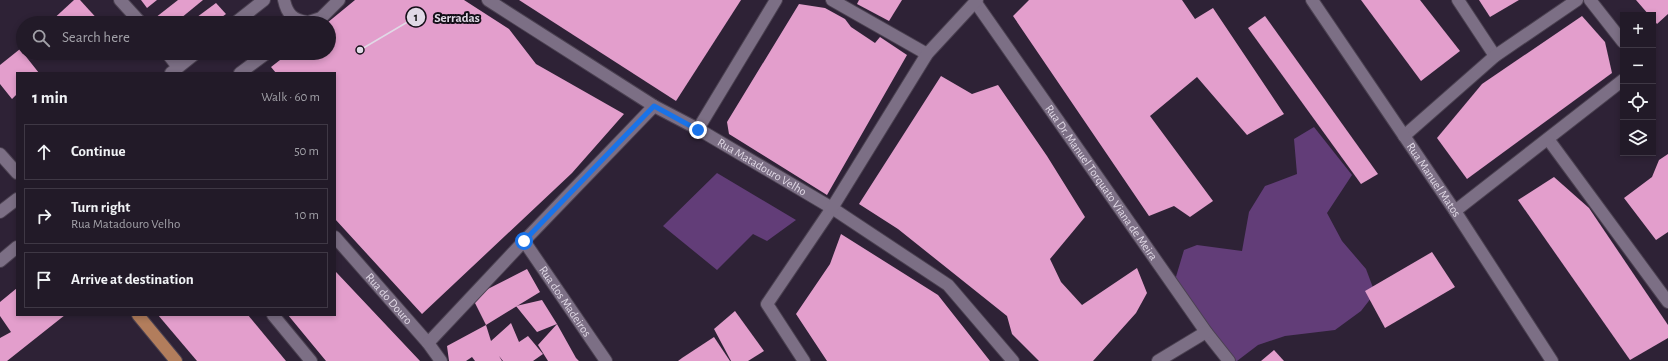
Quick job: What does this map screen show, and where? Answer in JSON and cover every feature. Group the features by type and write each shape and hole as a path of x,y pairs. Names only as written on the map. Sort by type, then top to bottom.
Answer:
{"main road":[{"path":"139,316 176,361"}],"street":[{"path":"120,0 135,16"},
{"path":"243,16 264,0"},
{"path":"284,0 289,14 292,16"},
{"name":"Rua Matadouro Velho","path":"488,0 654,106 832,208 948,285 1014,361"},
{"path":"698,130 776,0"},
{"path":"832,0 927,54"},
{"name":"Rua Manuel Matos","path":"1312,0 1455,211 1552,361"},
{"path":"1458,0 1495,56"},
{"path":"1404,136 1495,56 1577,0"},
{"path":"1590,0 1620,38"},
{"path":"804,361 767,304 832,208 927,54 976,1"},
{"name":"Rua Dr. Manuel Torquato Viana de Meira","path":"976,1 1206,332 1229,361"},
{"path":"323,16 334,2"},
{"path":"170,60 174,70 187,60"},
{"path":"241,72 257,60"},
{"path":"1455,211 1620,82"},
{"path":"428,343 654,106"},
{"path":"1548,139 1668,302"},
{"path":"0,154 16,172"},
{"path":"0,212 16,200"},
{"name":"Rua do Douro","path":"336,238 428,343 441,361"},
{"name":"Rua dos Madeiros","path":"524,241 606,361"},
{"path":"0,261 16,248"},
{"path":"274,316 311,361"},
{"path":"1158,361 1206,332"}],"shaded area":[{"path":"1314,127 1352,175 1327,213 1342,241 1366,269 1375,293 1361,311 1335,330 1285,336 1258,345 1237,361 1233,361 1175,280 1184,250 1197,245 1242,251 1249,212 1265,186 1297,174 1294,139"},
{"path":"717,173 796,220 767,241 753,234 717,270 663,226"}],"building":[{"path":"74,0 80,0 95,16 57,16"},
{"path":"141,0 157,0 147,8"},
{"path":"178,0 203,0 184,16 158,16"},
{"path":"355,0 464,0 509,29 536,64 624,114 572,173 422,314 336,220 336,72 275,72 271,67 280,60 336,60 336,16"},
{"path":"519,0 741,0 676,101"},
{"path":"859,0 902,0 889,21 857,4"},
{"path":"1029,0 1182,0 1195,19 1213,8 1284,114 1247,135 1197,77 1150,116 1213,201 1190,217 1174,206 1149,216 1013,16"},
{"path":"1361,0 1420,0 1460,51 1421,81"},
{"path":"1479,0 1519,0 1490,17"},
{"path":"1636,0 1668,0 1668,14 1657,24 1656,12 1646,12"},
{"path":"216,3 226,14 223,16 198,16"},
{"path":"799,4 825,8 845,19 851,27 875,43 880,37 907,55 827,195 729,134 727,122"},
{"path":"1265,16 1378,174 1361,184 1248,28"},
{"path":"1582,16 1605,42 1612,73 1467,179 1437,138 1482,84"},
{"path":"16,52 16,60 29,60 38,72 16,72 16,95 12,99 0,84 0,65"},
{"path":"941,76 972,94 998,85 1047,156 1085,217 1050,259 1061,282 1082,305 1137,268 1147,293 1136,313 1093,361 1039,361 1012,334 1007,316 898,229 859,204"},
{"path":"1668,154 1668,232 1656,240 1624,198 1652,177 1659,160"},
{"path":"1554,177 1589,208 1668,325 1668,338 1630,360 1518,200"},
{"path":"841,234 938,295 990,361 827,361 796,314 830,264"},
{"path":"1432,252 1455,287 1385,328 1365,291"},
{"path":"527,269 540,292 486,325 472,297"},
{"path":"336,272 420,361 326,361 289,316 336,316"},
{"path":"16,289 16,316 64,316 7,361 0,361 0,338 11,332 0,316 0,302"},
{"path":"542,300 557,324 537,332 516,306"},
{"path":"735,311 764,351 748,361 731,361 714,329"},
{"path":"159,316 249,316 286,361 197,361"},
{"path":"511,323 519,342 528,336 543,354 533,361 503,361 499,356 502,361 475,361 472,357 466,361 449,361 447,346 486,325 491,341"},
{"path":"557,324 579,361 548,361 538,345"},
{"path":"714,337 730,361 678,361 682,358"},
{"path":"1274,350 1284,361 1261,361"}],"place":[{"name":"Serradas","path":"360,50"}],"route":[{"path":"524,241 654,106 698,130"}]}
